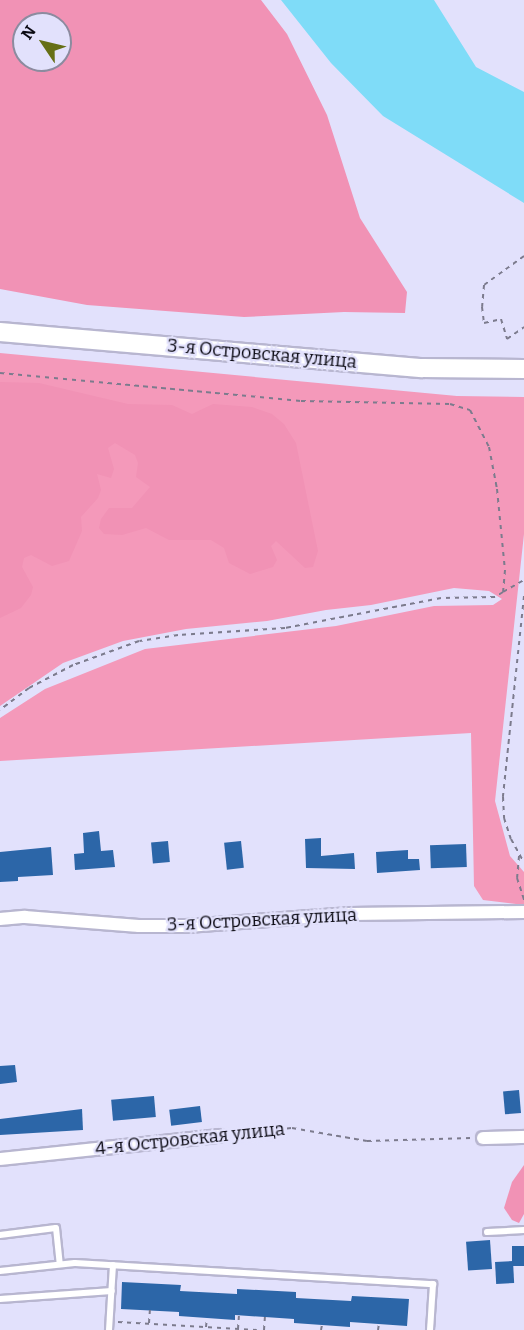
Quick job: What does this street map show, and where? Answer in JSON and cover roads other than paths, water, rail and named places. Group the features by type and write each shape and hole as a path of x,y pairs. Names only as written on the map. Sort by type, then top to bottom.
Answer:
{"main road":[{"name":"3-я Островская улица","path":"0,332 422,368 524,369"}],"street":[{"name":"3-я Островская улица","path":"0,919 25,917 139,926 187,926 351,914 524,912"},
{"name":"4-я Островская улица","path":"0,1159 219,1136"},
{"path":"483,1138 524,1137"}],"lane":[{"path":"0,1235 56,1228 60,1264"},
{"path":"487,1232 524,1230"},
{"path":"0,1272 60,1264 113,1265 433,1284 430,1330"},
{"path":"109,1330 113,1265"},
{"path":"0,1299 112,1291"}],"water":[{"path":"281,0 434,0 476,67 524,92 524,203 383,116 331,63"}]}
